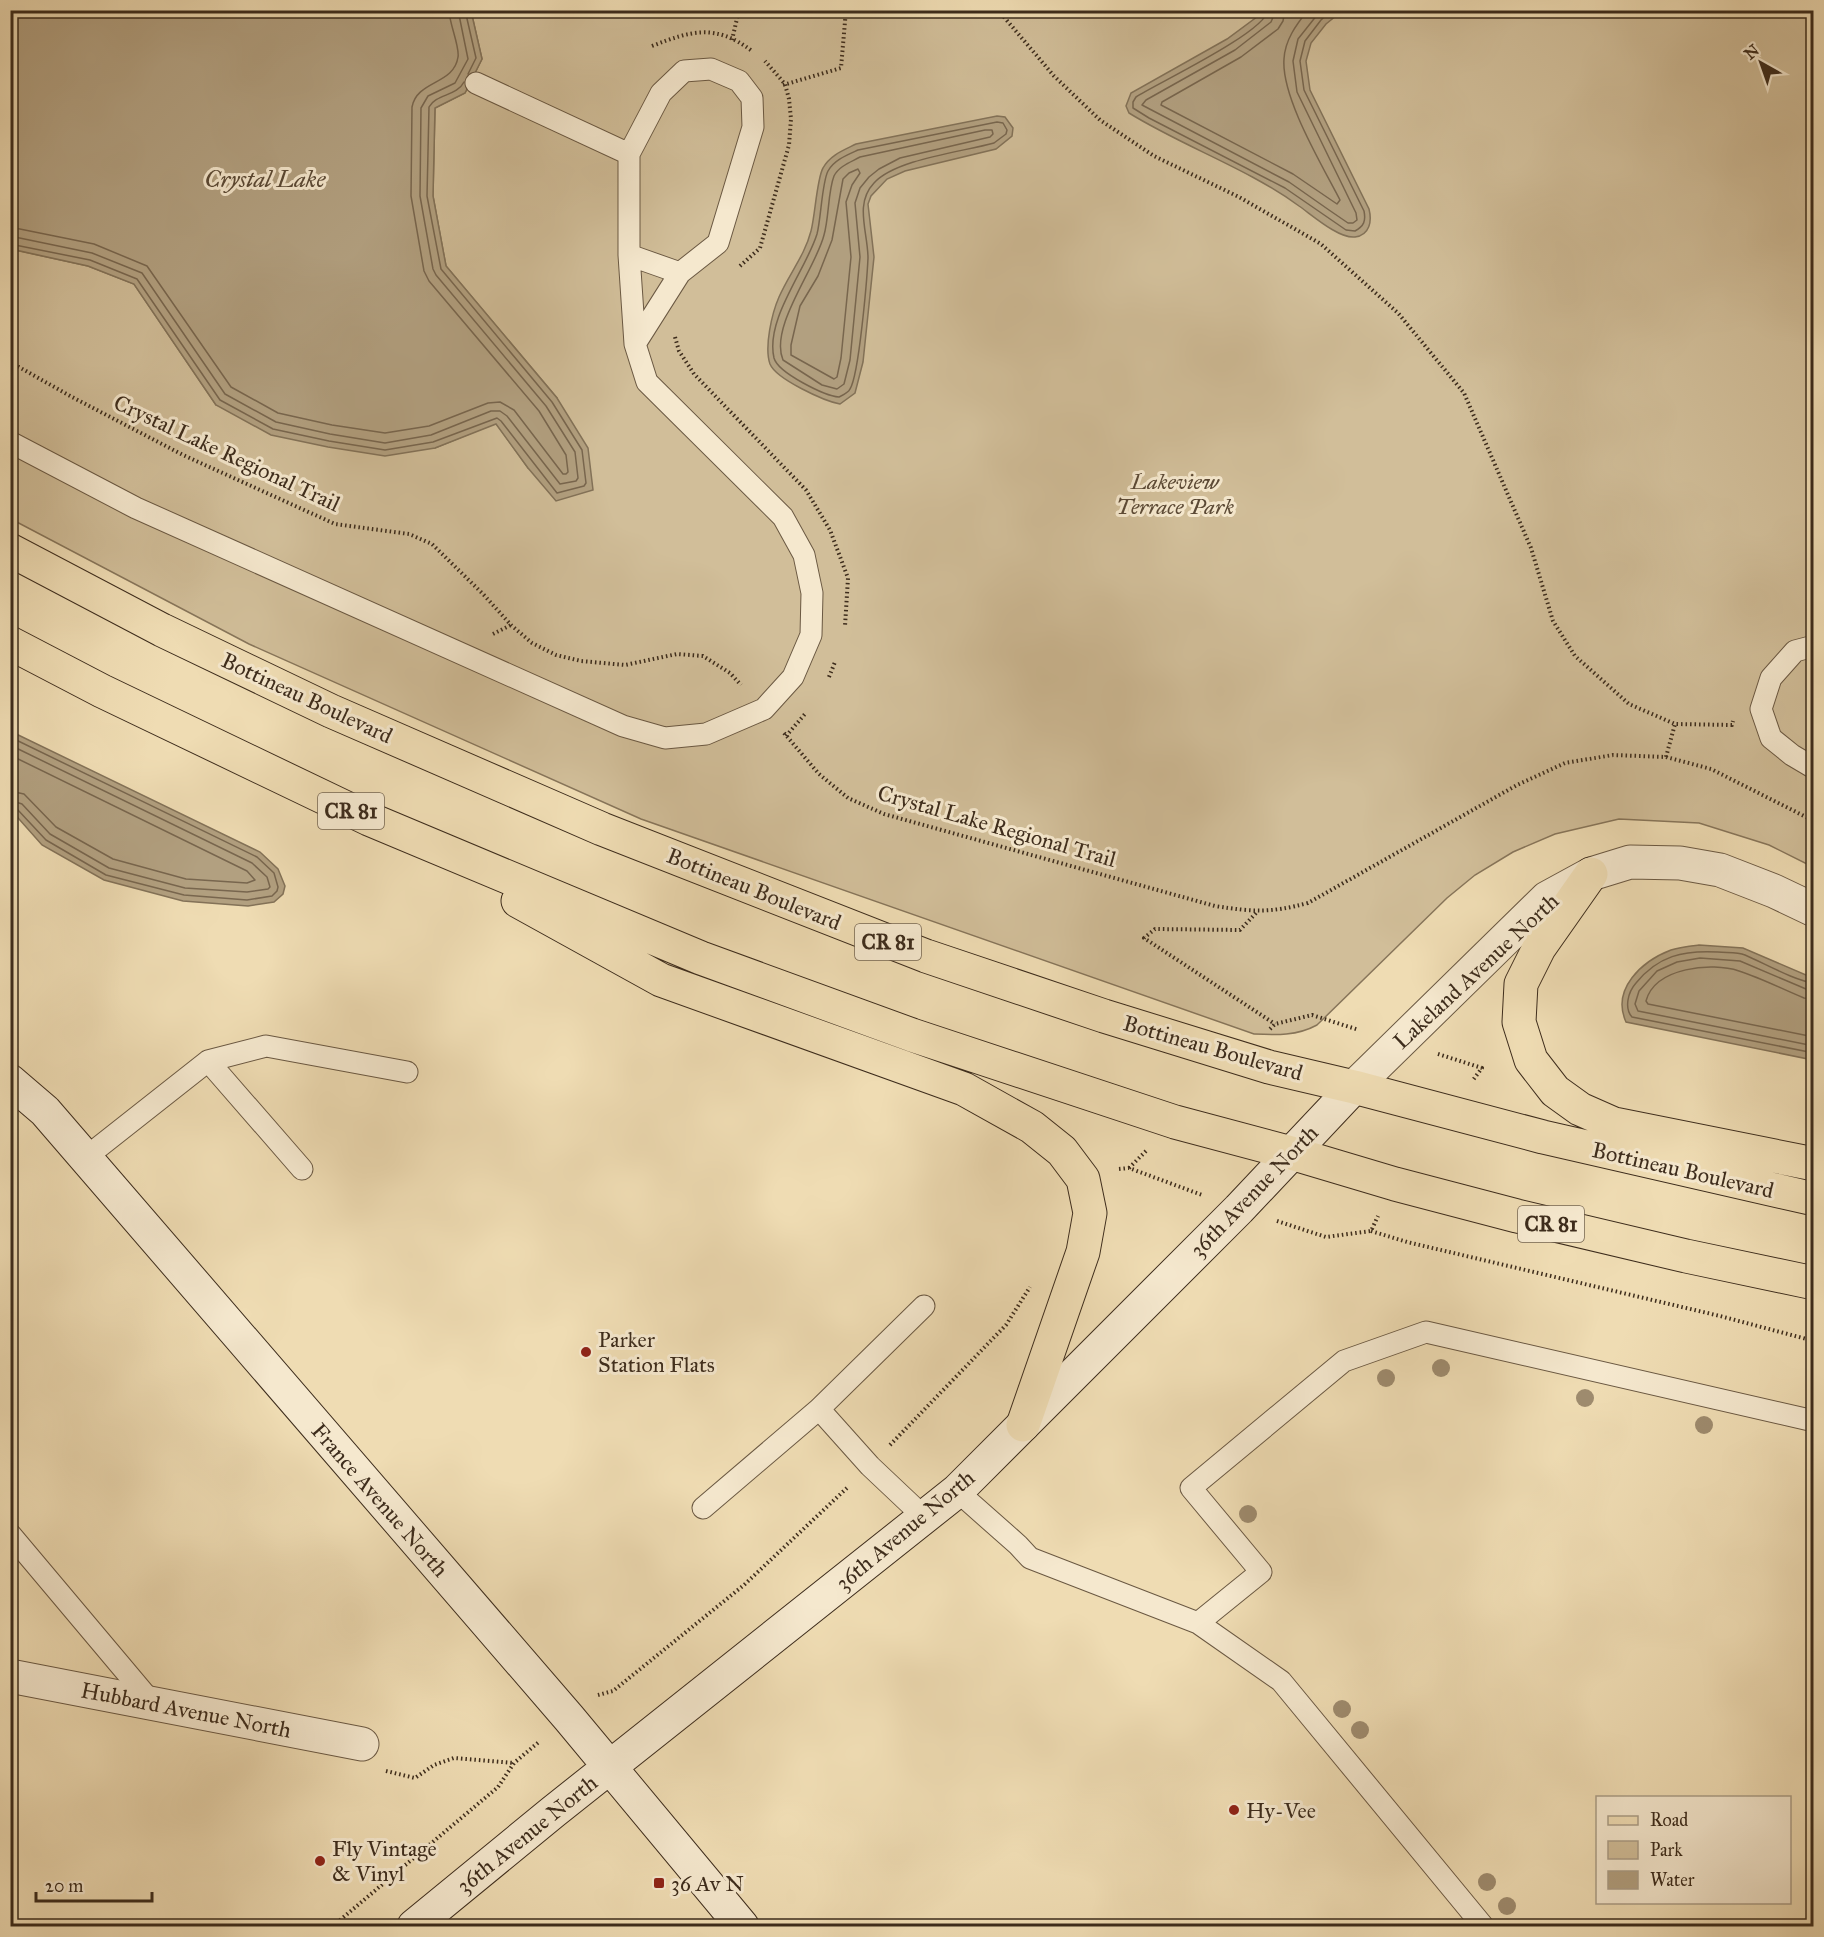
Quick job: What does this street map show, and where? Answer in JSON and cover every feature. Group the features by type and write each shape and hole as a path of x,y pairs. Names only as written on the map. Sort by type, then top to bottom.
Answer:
{"main road":[{"name":"Bottineau Boulevard","path":"10,550 162,630 320,706 613,833 926,956 1104,1016 1261,1064 1543,1137 1814,1200"},
{"name":"CR 81","path":"10,643 102,691 369,819 701,958 912,1035 1175,1122 1395,1184 1516,1216 1814,1283"},
{"path":"369,819 661,980 964,1089 1032,1127 1062,1151 1083,1179 1090,1213 1083,1252 1023,1425"},
{"path":"1591,874 1539,948 1521,984 1519,1022 1531,1060 1554,1091 1580,1109 1614,1124 1814,1164"}],"street":[{"name":"Lakeland Avenue North","path":"1354,1087 1547,898 1591,874 1630,862 1680,863 1720,870 1774,891 1814,910"},
{"name":"France Avenue North","path":"10,1081 45,1111 569,1718 742,1926"},
{"name":"36th Avenue North","path":"414,1926 957,1491 1239,1209 1354,1087"},
{"name":"Hubbard Avenue North","path":"10,1676 362,1744"}],"lane":[{"path":"10,442 136,508 623,726 665,738 706,734 764,709 793,677 811,636 812,593 804,555 783,517 647,382 635,344 629,255 629,154 661,93 684,72 711,69 739,81 752,98 753,128 718,243 680,273 635,344"},
{"path":"476,83 629,154"},
{"path":"629,255 680,273"},
{"path":"1814,646 1795,651 1772,678 1761,709 1771,738 1792,755 1814,768"},
{"path":"85,1158 208,1061 266,1046 407,1072"},
{"path":"208,1061 302,1169"},
{"path":"704,1508 819,1409 924,1306"},
{"path":"1198,1623 1261,1572 1191,1488 1344,1361 1425,1332 1814,1421"},
{"path":"819,1409 870,1466 924,1517"},
{"path":"957,1491 1030,1558 1198,1623 1281,1681 1483,1926"},
{"path":"10,1534 153,1704"}],"path":[{"path":"732,40 739,10"},
{"path":"752,98 785,84 841,68 846,10"},
{"path":"998,10 1054,76 1100,120 1154,156 1239,197 1321,244 1398,313 1464,393 1531,548 1553,621 1575,656 1629,704 1675,724 1732,725 1734,713"},
{"path":"652,46 681,35 705,31 732,40 754,53"},
{"path":"736,268 745,264 760,248 789,146 791,119 785,84 762,58"},
{"path":"675,334 679,351 694,374 806,490 830,530 848,578 845,627"},
{"name":"Crystal Lake Regional Trail","path":"10,362 183,455 335,524 409,534 432,544 518,631 532,643 556,655 581,661 625,665 677,654 703,656 730,673 819,774 848,798 884,814 1215,906 1256,912 1284,909 1308,903 1517,786 1565,764 1613,755 1666,757 1711,769 1814,821"},
{"path":"827,680 836,660"},
{"path":"786,736 810,708"},
{"path":"1666,757 1675,724"},
{"path":"1256,912 1240,930 1155,929 1144,938 1275,1024"},
{"path":"1371,1231 1407,1242 1720,1316 1814,1341"},
{"path":"333,1926 498,1787 514,1763 453,1758 434,1765 415,1778"}],"green space":[{"name":"Lakeview Terrace Park","path":"471,11 1813,11 1813,867 1769,845 1699,823 1619,819 1555,834 1513,852 1475,875 1447,898 1317,1025 1294,1033 1254,1034 641,819 249,644 11,519 10,249 88,266 134,284 216,405 435,448 496,423 528,468 557,398 446,266 433,196 435,108 465,93 482,59"}],"water":[{"name":"Crystal Lake","path":"11,11 471,11 482,59 465,93 435,108 433,196 446,266 557,398 588,448 593,490 556,501 528,468 496,424 435,448 385,456 271,435 216,405 134,284 88,266 11,249"},
{"path":"1265,11 1342,11 1326,24 1311,43 1306,61 1310,90 1369,209 1369,227 1360,236 1349,237 1326,226 1279,192 1171,137 1129,113 1126,106 1131,93 1227,39"},
{"path":"997,116 1005,117 1013,128 1012,136 996,149 905,171 887,179 871,196 868,204 874,257 863,362 855,393 840,404 812,394 781,376 774,370 768,357 771,321 779,297 808,240 819,180 826,163 838,153 856,144"},
{"path":"10,731 260,852 278,869 285,886 283,894 274,902 248,906 183,901 104,880 42,845 11,810"},
{"path":"1699,945 1743,948 1813,978 1813,1060 1626,1022 1622,1010 1623,998 1626,988 1640,969 1671,950"}],"place":[{"name":"Parker Station Flats","path":"586,1352"},
{"name":"Hy-Vee","path":"1234,1810"},
{"name":"Fly Vintage & Vinyl","path":"320,1861"},
{"name":"36 Av N","path":"659,1883"}]}
